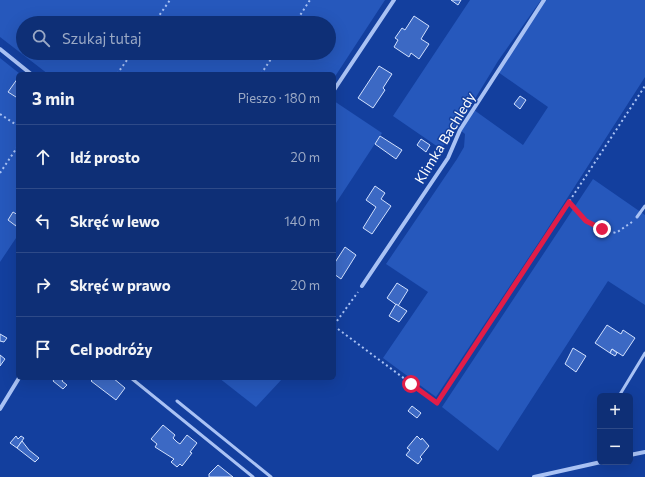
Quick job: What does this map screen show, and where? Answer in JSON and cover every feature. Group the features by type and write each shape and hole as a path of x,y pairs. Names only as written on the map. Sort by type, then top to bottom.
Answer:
{"street":[{"path":"336,87 394,0"},
{"name":"Klimka Bachledy","path":"362,286 448,158 460,130 544,0"},
{"path":"0,49 29,72"},
{"path":"0,409 18,380"},
{"path":"633,455 645,452"},
{"path":"534,477 597,463"}],"lane":[{"path":"637,217 645,206"},
{"path":"621,393 645,353"},
{"path":"133,380 253,477"},
{"path":"177,401 272,477"}],"path":[{"path":"159,16 170,0"},
{"path":"300,16 310,0"},
{"path":"118,72 127,60"},
{"path":"262,72 270,60"},
{"path":"336,327 437,403 645,86"},
{"path":"0,114 16,125"},
{"path":"0,173 16,149"},
{"path":"569,202 586,221 616,233 637,217"},
{"path":"336,323 362,286"}],"shaded area":[{"path":"0,0 385,0 336,75 336,72 45,72 30,60 336,60 336,16 16,16 16,49 0,37"},
{"path":"470,0 541,0 498,61 459,125 441,149 393,116"},
{"path":"544,0 645,0 645,77 541,239 436,397 383,358 428,292 386,264 464,147 465,134 460,130 474,110 523,145 548,107 498,72"},
{"path":"0,58 18,72 16,72 16,238 0,262"},
{"path":"336,102 382,133 336,203"},
{"path":"593,179 645,215 645,305 608,281 498,451 442,407"},
{"path":"222,380 281,380 256,407"}],"building":[{"path":"451,0 461,0 458,5"},
{"path":"414,16 429,26 421,39 429,44 419,59 411,53 409,57 394,47 398,40 395,38 402,28 405,30"},
{"path":"379,66 392,74 383,88 385,90 373,108 358,98"},
{"path":"16,81 16,97 8,92"},
{"path":"520,96 526,100 520,109 514,104"},
{"path":"380,136 402,150 396,159 375,144"},
{"path":"421,139 430,145 426,152 417,145"},
{"path":"375,186 385,193 381,199 391,206 372,234 363,228 376,207 366,200"},
{"path":"13,212 16,214 16,226 8,220"},
{"path":"345,247 356,255 341,279 336,275 336,261"},
{"path":"397,283 408,290 398,306 387,298"},
{"path":"396,304 407,311 399,322 389,316"},
{"path":"607,325 621,334 623,330 635,338 623,356 612,349 610,353 595,343"},
{"path":"0,334 7,338 4,342 0,341"},
{"path":"573,348 586,356 576,372 565,364"},
{"path":"612,349 617,353 615,356 610,353"},
{"path":"0,355 5,359 0,366"},
{"path":"63,380 67,385 63,389 53,381"},
{"path":"115,380 125,388 116,400 91,381"},
{"path":"412,406 421,413 417,418 408,411"},
{"path":"163,425 175,435 173,438 180,444 187,435 197,443 190,452 192,453 182,466 180,464 177,467 171,462 174,459 155,447 157,444 151,439"},
{"path":"16,436 18,439 21,436 24,438 17,448 10,443"},
{"path":"417,436 421,440 422,438 429,446 420,457 422,459 418,464 406,455 410,450 407,448"},
{"path":"22,441 29,450 39,458 35,462 17,448"},
{"path":"218,465 233,477 209,477 209,474"}],"route":[{"path":"411,384 437,403 569,202 586,221 602,229"}]}
